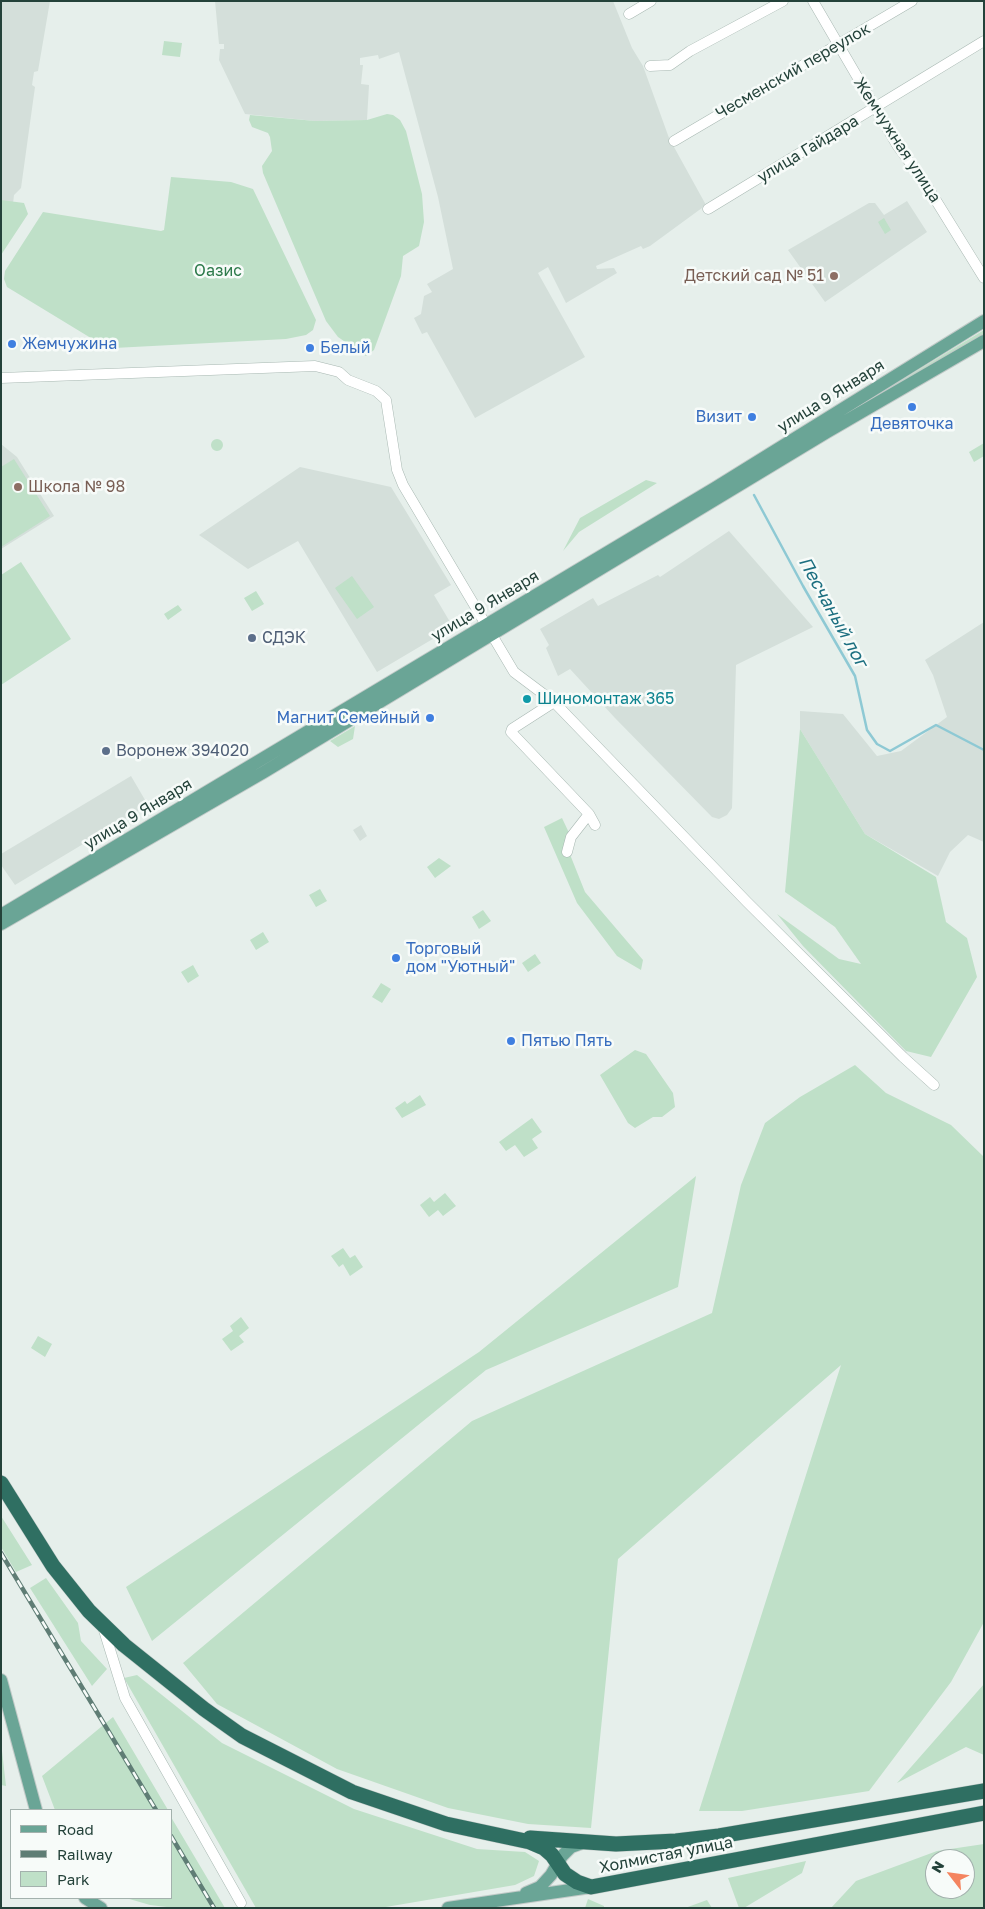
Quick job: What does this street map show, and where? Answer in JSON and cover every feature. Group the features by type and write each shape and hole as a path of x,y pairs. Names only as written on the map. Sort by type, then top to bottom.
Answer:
{"highway":[{"path":"1,1483 53,1566 76,1597 103,1626 204,1709 242,1736 352,1792 446,1824 499,1835"},
{"name":"Холмистая улица","path":"499,1835 582,1843 658,1842 719,1836 984,1791"},
{"path":"944,1798 949,1820"},
{"name":"Холмистая улица","path":"499,1835 530,1842 544,1848 552,1855 565,1874 577,1882 591,1887 984,1813"}],"main road":[{"name":"улица 9 Января","path":"565,584 984,321"},
{"name":"улица 9 Января","path":"1,915 984,341"},
{"name":"улица 9 Января","path":"1,924 255,776 488,630"},
{"path":"1,1680 36,1809"},
{"path":"507,1899 540,1887 571,1847 582,1843"},
{"path":"448,1908 591,1887"},
{"path":"88,1899 101,1908"}],"street":[{"path":"629,14 652,1"},
{"path":"650,66 670,65 690,51 783,1"},
{"name":"Жемчужная улица","path":"813,1 897,145 927,186 984,278"},
{"name":"Чесменский переулок","path":"674,141 912,1"},
{"name":"улица Гайдара","path":"708,209 984,41"},
{"path":"1,378 315,366 339,372 348,380 376,391 386,400 397,470 403,485 514,672 554,702 747,902 902,1057 934,1085"},
{"path":"554,702 512,729 511,732 589,814 595,825"},
{"path":"566,852 571,837 589,814"},
{"path":"103,1626 125,1698 241,1903"}],"shaded area":[{"path":"1,1 50,1 38,71 34,72 32,85 35,87 21,188 14,195 13,204 1,211"},
{"path":"215,1 613,1 632,48 643,66 669,138 706,205 650,246 643,249 641,246 596,266 597,269 614,268 617,273 566,303 548,267 538,273 585,357 475,418 427,332 422,334 414,318 421,314 424,296 432,292 427,284 453,269 438,197 399,52 379,59 378,55 360,58 360,65 363,65 361,84 369,85 367,120 315,121 245,114 219,60 220,49 224,49 224,44 219,44"},
{"name":"Детский сад № 51","path":"907,201 927,232 825,302 788,250 869,203 875,203 884,215"},
{"name":"Школа № 98","path":"1,444 17,457 54,516 1,549"},
{"path":"300,467 391,487 451,585 434,595 453,627 377,672 298,541 248,569 199,535"},
{"path":"729,531 813,627 736,665 732,808 727,815 719,819 712,817 570,669 558,676 546,648 549,645 540,629 593,598 598,606 658,575 660,577"},
{"path":"984,622 984,842 968,835 950,852 938,876 865,834 800,729 800,711 843,714 877,756 901,751 947,717 933,675 925,660"},
{"path":"131,776 148,805 15,885 1,865 1,854"},
{"path":"361,825 367,836 360,841 353,830"}],"green space":[{"path":"164,41 182,43 180,57 162,55"},
{"path":"387,114 393,115 400,120 406,131 422,194 424,222 419,246 403,256 401,276 374,350 366,356 338,337 326,321 263,173 262,166 272,151 270,137 268,133 252,127 249,120 250,115 315,121 367,120"},
{"name":"Оазис","path":"171,177 231,182 253,189 316,320 313,330 306,335 286,339 114,348 104,346 7,287 4,279 5,271 43,212 161,231 164,230"},
{"path":"1,200 24,203 28,214 1,255"},
{"path":"884,218 891,230 885,234 878,222"},
{"path":"984,330 984,334 892,389 890,387"},
{"path":"215,439 219,439 223,445 219,451 215,451 211,447 211,443"},
{"path":"984,443 984,456 974,462 969,452"},
{"name":"Школа № 98","path":"14,459 50,516 1,547 1,467"},
{"path":"646,480 657,483 579,532 563,551 580,518"},
{"path":"21,562 71,639 1,685 1,575"},
{"path":"352,576 374,607 357,619 335,588"},
{"path":"256,591 264,604 252,611 244,598"},
{"path":"178,605 182,610 168,620 164,614"},
{"path":"355,726 353,739 338,747 330,741"},
{"path":"800,729 865,834 936,877 946,922 967,938 977,977 931,1057 906,1051 803,946 777,914 839,959 861,964 835,927 785,892"},
{"path":"562,818 571,837 567,847 585,892 643,960 641,970 617,956 577,903 544,827"},
{"path":"439,858 451,866 435,878 427,867"},
{"path":"320,889 327,901 316,907 309,895"},
{"path":"483,910 491,921 479,929 472,917"},
{"path":"263,932 269,942 256,950 250,940"},
{"path":"535,954 541,963 528,972 522,963"},
{"path":"193,965 199,976 188,983 181,972"},
{"path":"381,983 391,989 382,1003 372,997"},
{"path":"635,1050 646,1054 673,1093 675,1107 662,1117 653,1117 635,1128 628,1123 600,1075"},
{"path":"855,1065 886,1093 951,1125 984,1157 984,1622 951,1682 869,1791 742,1811 699,1811 841,1365 618,1559 591,1828 528,1824 448,1808 337,1769 217,1704 183,1663 472,1421 712,1313 741,1185 765,1123 800,1097"},
{"path":"420,1095 426,1105 402,1118 395,1108 405,1101 407,1104"},
{"path":"532,1118 542,1132 532,1139 538,1148 524,1157 515,1145 506,1151 499,1142"},
{"path":"696,1176 678,1287 486,1370 152,1641 126,1587 479,1352"},
{"path":"445,1193 456,1206 443,1216 438,1210 429,1217 420,1205 430,1197 434,1202"},
{"path":"343,1248 350,1258 355,1255 363,1267 350,1276 343,1264 339,1267 331,1256"},
{"path":"241,1317 249,1328 239,1336 244,1342 231,1351 222,1339 233,1331 230,1326"},
{"path":"38,1336 52,1344 45,1357 31,1348"},
{"path":"1,1516 32,1565 16,1572 1,1547"},
{"path":"46,1578 78,1623 81,1641 107,1669 92,1686 30,1588"},
{"path":"137,1675 222,1743 354,1809 477,1849 525,1852 539,1861 534,1876 515,1885 380,1908 256,1908 124,1678"},
{"path":"984,1684 984,1755 966,1747 897,1783"},
{"path":"113,1717 167,1809 55,1809 42,1776"},
{"path":"1,1742 6,1786 1,1785"},
{"path":"172,1819 225,1908 175,1908 150,1905 129,1899 172,1899"},
{"path":"984,1844 984,1908 831,1908 856,1881 925,1855 925,1899 975,1899 975,1849 950,1849"},
{"path":"806,1861 802,1873 744,1908 739,1908 728,1878"},
{"path":"588,1899 604,1906 604,1908 585,1908"},
{"path":"707,1900 712,1908 685,1908"}],"waterway":[{"name":"Песчаный лог","path":"754,495 803,586 855,676 867,730 877,744 890,751 936,725 984,750"}],"railway":[{"path":"1,1553 155,1809"},
{"path":"172,1838 214,1908"}],"place":[{"name":"Детский сад № 51","path":"834,276"},
{"name":"Жемчужина","path":"12,344"},
{"name":"Белый","path":"310,348"},
{"name":"Девяточка","path":"912,407"},
{"name":"Визит","path":"752,417"},
{"name":"Школа № 98","path":"18,487"},
{"name":"СДЭК","path":"252,638"},
{"name":"Шиномонтаж 365","path":"527,699"},
{"name":"Магнит Семейный","path":"430,718"},
{"name":"Воронеж 394020","path":"106,751"},
{"name":"Торговый дом \"Уютный\"","path":"396,958"},
{"name":"Пятью Пять","path":"511,1041"}]}
